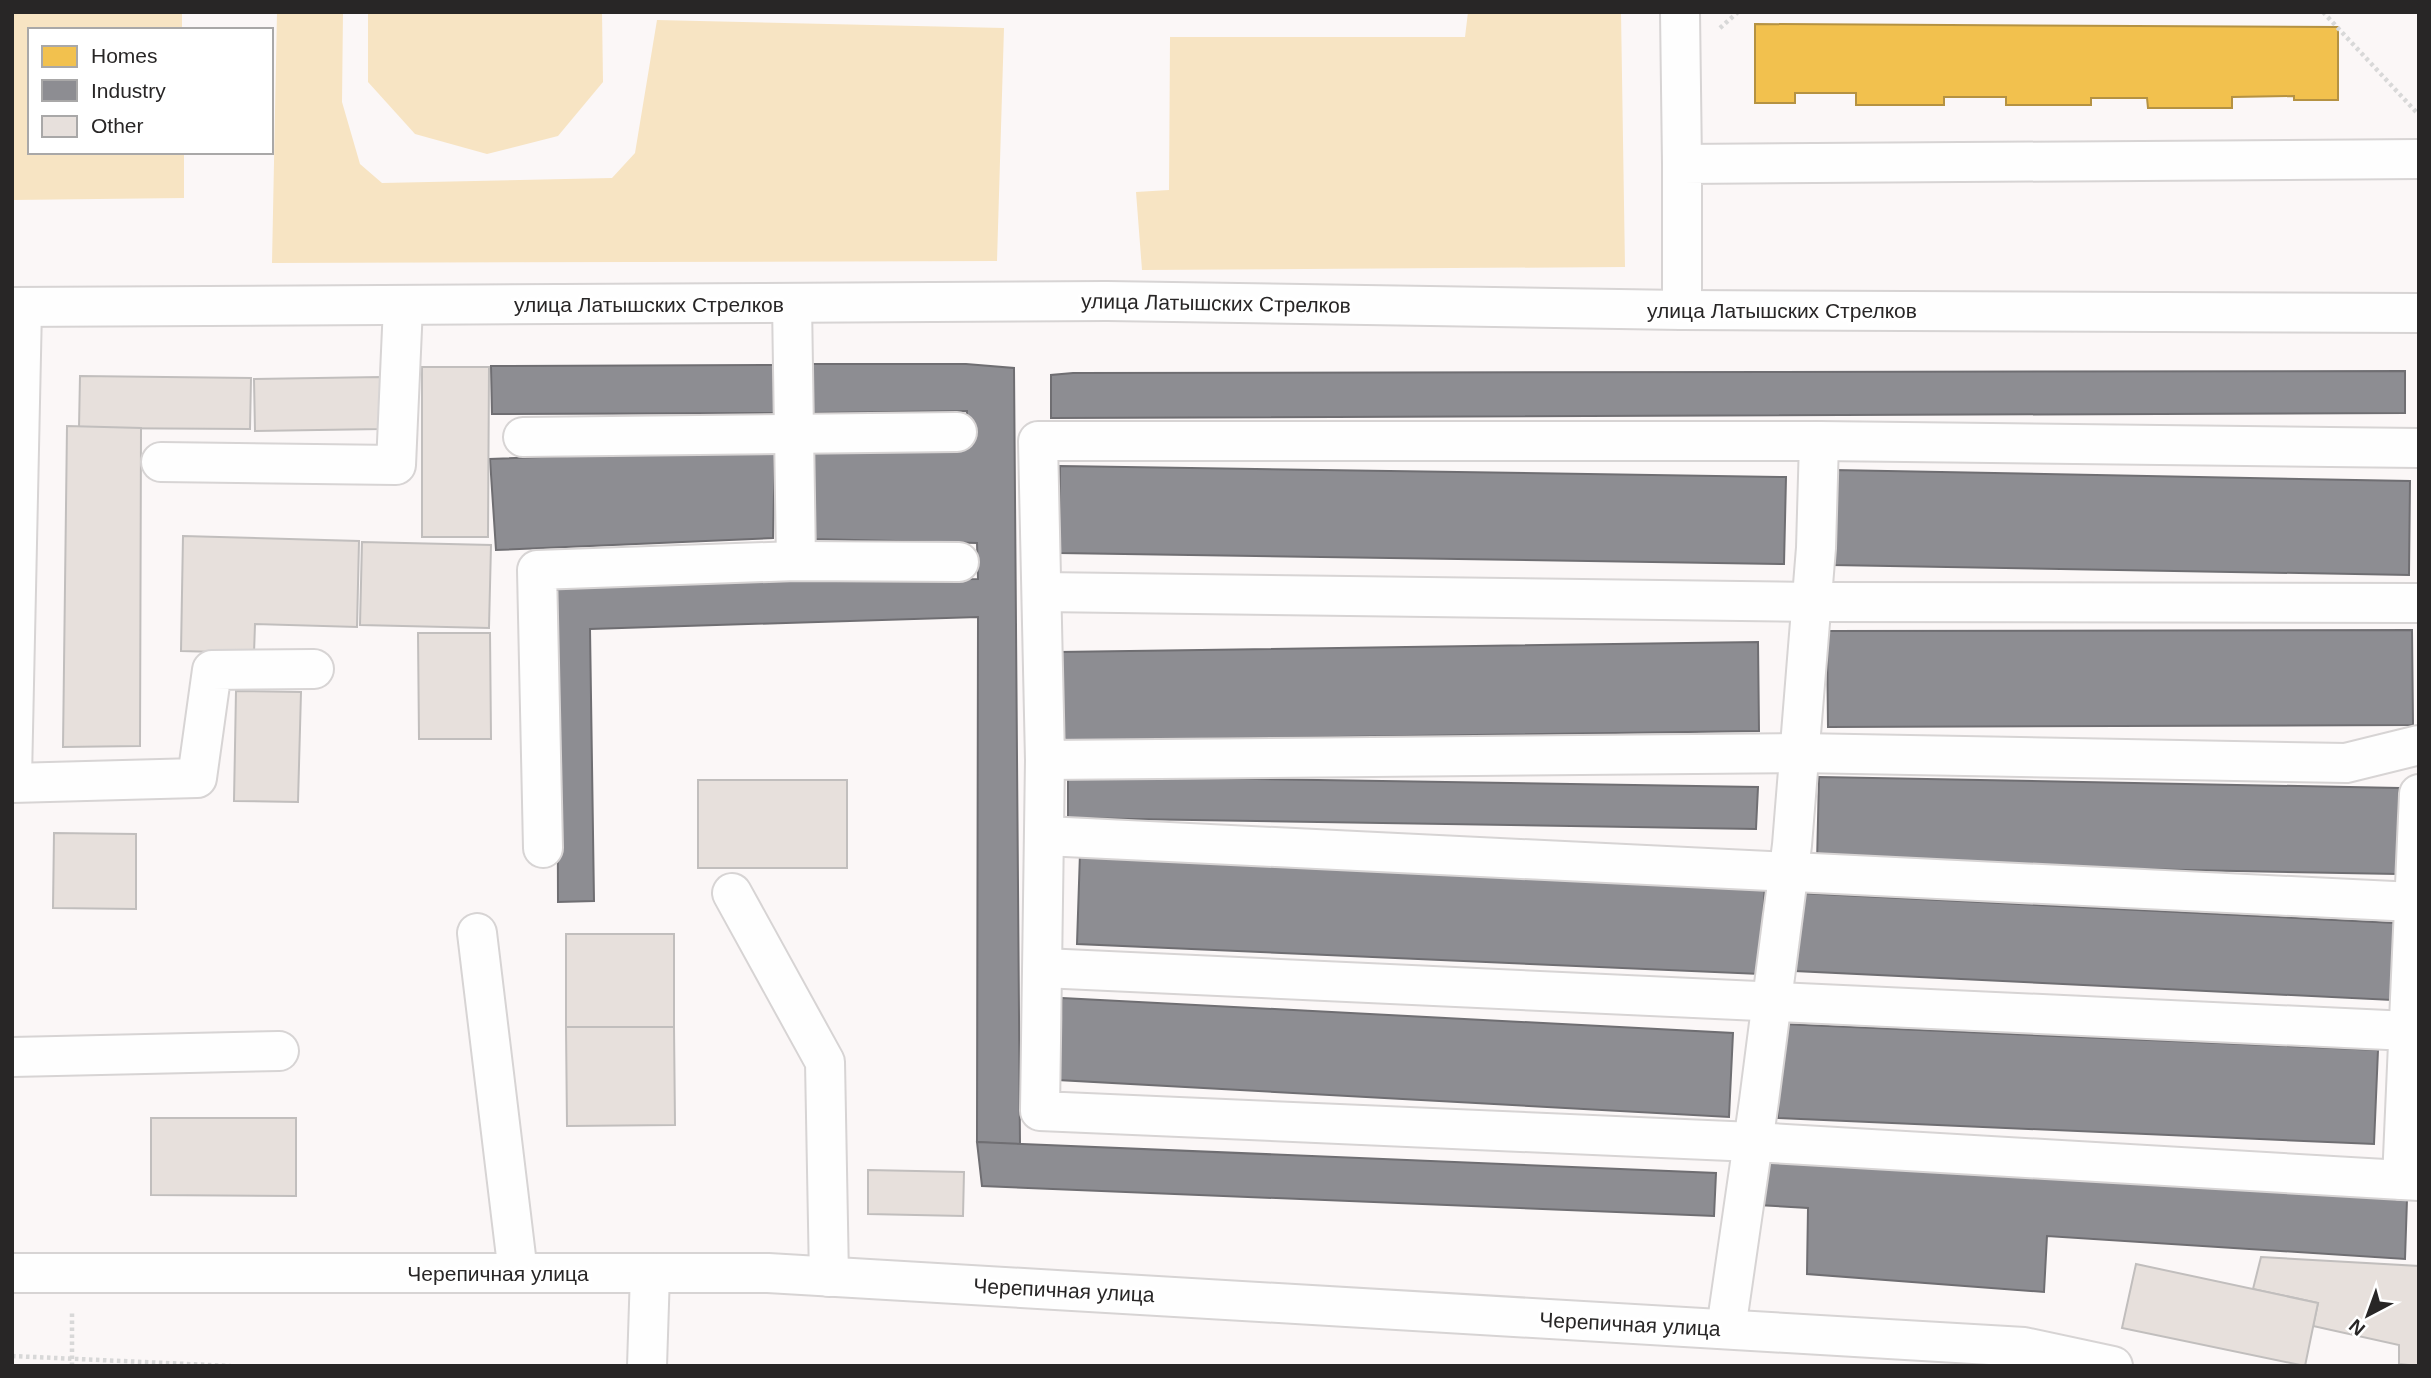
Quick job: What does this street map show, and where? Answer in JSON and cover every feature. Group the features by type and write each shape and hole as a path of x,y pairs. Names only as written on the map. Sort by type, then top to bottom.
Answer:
{"street":[{"path":"1680,12 1682,310"},
{"path":"1682,164 2419,159"},
{"name":"улица Латышских Стрелков","path":"17,307 1107,301 1682,310 2419,313"},
{"path":"792,303 796,561"},
{"path":"161,462 396,465 403,306"},
{"path":"17,307 12,780 197,778 212,670 314,668"},
{"path":"523,438 957,432"},
{"path":"2419,448 1819,441 1038,441 1045,760 1040,1111 1753,1142 2410,1180 2409,1031 2419,794"},
{"path":"1726,1329 1789,872 1816,548 1819,441"},
{"path":"543,848 537,570 796,561 959,562"},
{"path":"1042,592 1812,602 2419,603"},
{"path":"1045,760 1800,753 2346,763 2419,745"},
{"path":"1045,836 2414,902"},
{"path":"733,893 825,1062 829,1277"},
{"path":"477,933 518,1273"},
{"path":"1043,968 2409,1031"},
{"path":"12,1057 279,1051"},
{"name":"Черепичная улица","path":"12,1273 768,1273 1726,1329 1999,1356 2024,1347 2113,1366"},
{"path":"647,1366 650,1273"}],"path":[{"path":"2323,12 2419,115"},
{"path":"72,1273 72,1366"},
{"path":"12,1356 230,1366"}],"shaded area":[{"path":"12,12 182,12 182,28 28,28 28,154 184,154 184,198 12,200"},
{"path":"277,12 343,12 342,102 360,164 382,183 612,178 635,153 657,20 1004,28 997,261 272,263"},
{"path":"368,12 602,12 603,82 558,136 487,154 415,134 368,82"},
{"path":"1468,12 1621,12 1625,267 1142,270 1136,192 1169,190 1170,37 1465,37"}],"building: Homes":[{"path":"1755,24 2338,27 2338,100 2294,100 2294,96 2232,97 2232,108 2148,108 2147,98 2091,98 2091,105 2006,105 2006,97 1944,97 1944,105 1856,105 1856,93 1795,93 1795,103 1755,103"}],"building: Industry":[{"path":"810,364 966,364 1014,368 1020,1145 977,1142 978,617 590,629 594,901 558,902 557,583 978,579 977,543 813,539 811,450 967,447 967,411 812,413"},
{"path":"781,365 781,413 492,414 491,366"},
{"path":"2405,371 2405,413 1051,418 1051,375 1073,373"},
{"path":"775,448 773,538 496,550 490,459"},
{"path":"1060,466 1786,477 1784,564 1059,553"},
{"path":"1834,470 2410,481 2409,575 1832,565"},
{"path":"2412,630 2413,725 1828,727 1827,631"},
{"path":"1758,642 1759,731 1060,741 1059,652"},
{"path":"1068,776 1758,787 1756,829 1068,818"},
{"path":"1819,777 2399,788 2397,874 1817,863"},
{"path":"1080,853 1765,883 1760,974 1077,944"},
{"path":"1799,893 2395,923 2392,1000 1795,971"},
{"path":"1062,998 1733,1033 1729,1117 1058,1080"},
{"path":"1782,1024 2378,1050 2374,1144 1778,1118"},
{"path":"977,1142 1716,1173 1714,1216 982,1186"},
{"path":"1762,1156 2407,1199 2405,1259 2047,1236 2044,1292 1807,1274 1808,1208 1758,1205"}],"building: Other":[{"path":"422,367 489,367 488,537 422,537"},
{"path":"80,376 251,378 250,429 79,428"},
{"path":"380,377 381,429 255,431 254,379"},
{"path":"67,426 141,428 140,746 63,747"},
{"path":"183,536 359,541 357,627 255,624 254,653 181,651"},
{"path":"362,542 491,545 489,628 360,625"},
{"path":"418,633 490,633 491,739 419,739"},
{"path":"236,691 301,692 298,802 234,801"},
{"path":"698,780 847,780 847,868 698,868"},
{"path":"54,833 136,834 136,909 53,908"},
{"path":"566,934 674,934 674,1027 566,1027"},
{"path":"566,1027 674,1027 675,1125 567,1126"},
{"path":"151,1118 296,1118 296,1196 151,1195"},
{"path":"868,1170 964,1172 963,1216 868,1214"},
{"path":"2261,1257 2419,1266 2419,1366 2399,1364 2399,1345 2313,1326 2318,1303 2253,1289"},
{"path":"2136,1264 2318,1303 2305,1366 2122,1328"}]}
